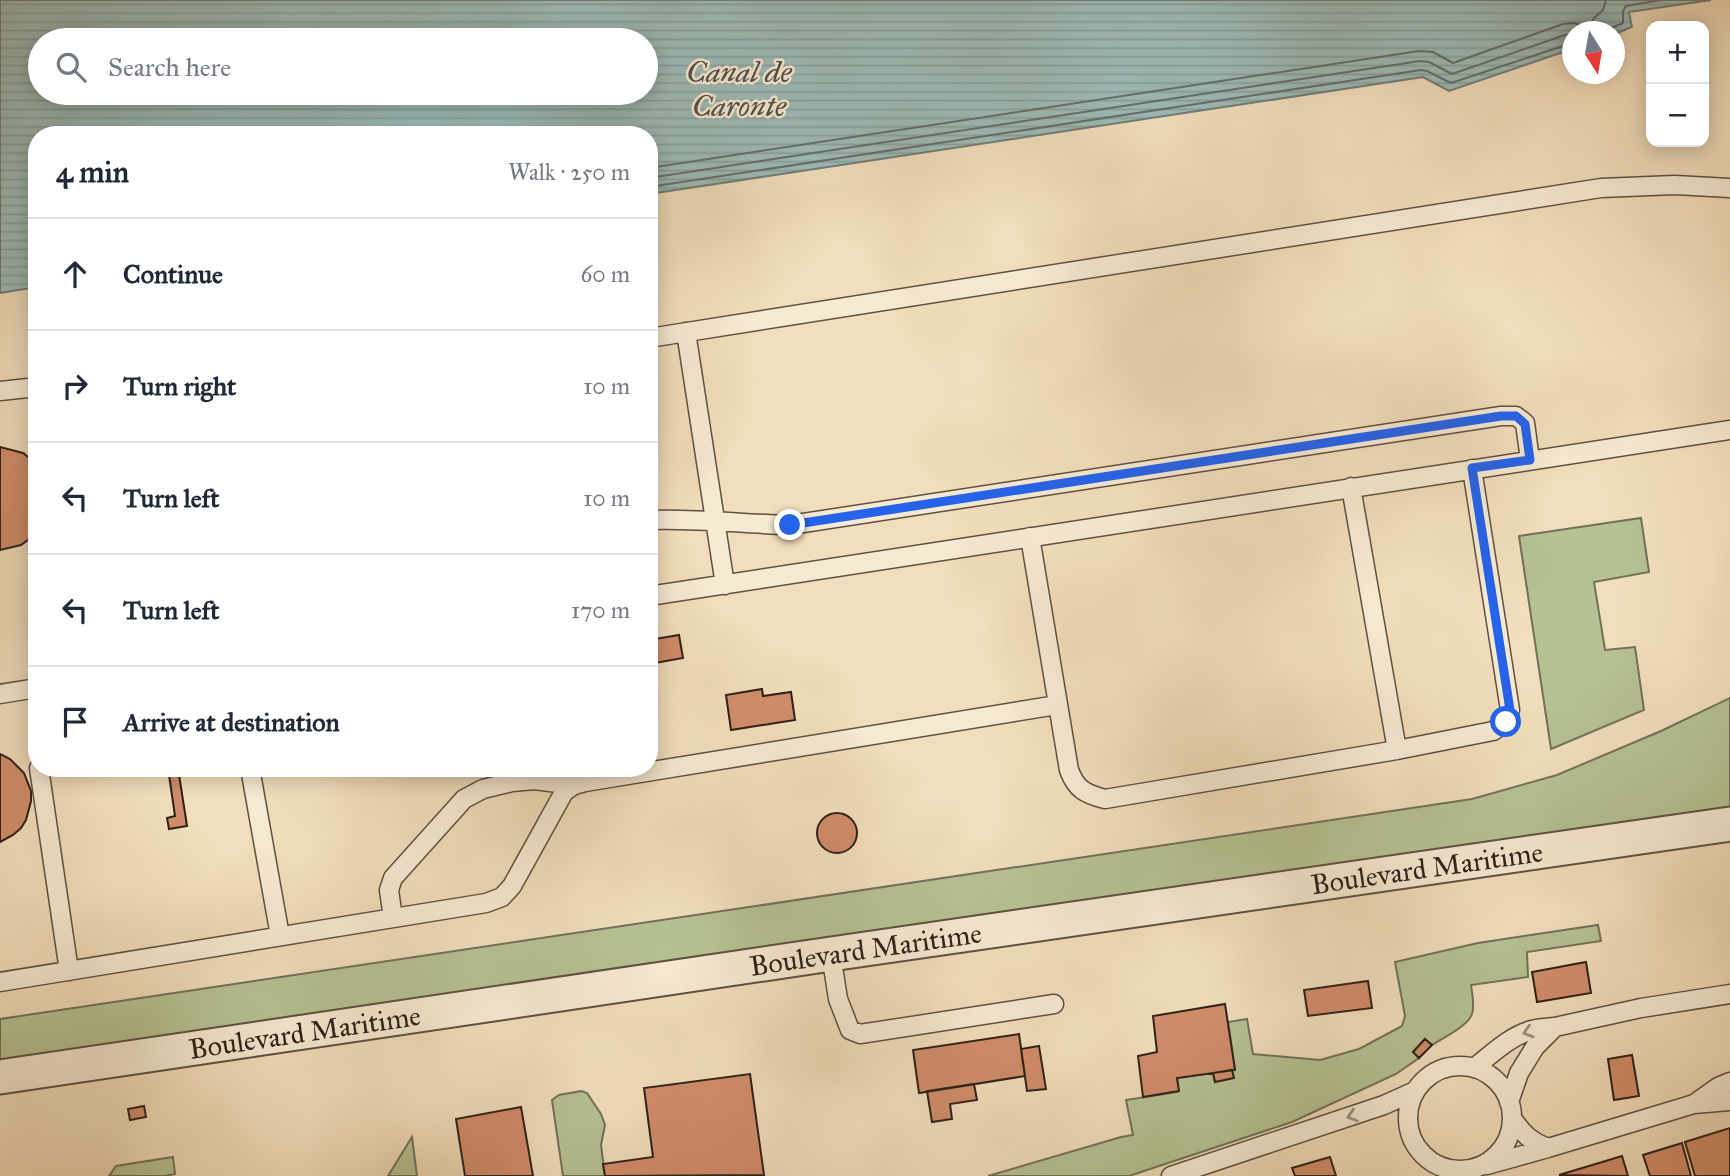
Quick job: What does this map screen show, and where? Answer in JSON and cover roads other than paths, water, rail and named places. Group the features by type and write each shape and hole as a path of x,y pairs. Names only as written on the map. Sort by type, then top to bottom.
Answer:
{"street":[{"name":"Boulevard Maritime","path":"0,1077 1730,824"}],"lane":[{"path":"658,337 1601,188 1675,185 1730,188"},
{"path":"686,332 725,585"},
{"path":"0,391 28,388"},
{"path":"658,520 790,525 1501,416 1516,416 1525,424 1530,460"},
{"path":"658,595 1730,430"},
{"path":"1030,537 1069,770 1074,783 1089,795 1105,799 1397,750 1493,731 1506,722 1510,710 1472,468"},
{"path":"1350,487 1397,750"},
{"path":"0,694 28,689"},
{"path":"658,770 1057,705"},
{"path":"40,777 69,971"},
{"path":"252,777 280,936"},
{"path":"393,918 389,890 393,878 464,799 483,789 512,782 534,780 574,785 616,777"},
{"path":"0,982 486,903 502,897 512,886 564,792 574,785"},
{"path":"831,954 838,999 850,1030 860,1034 1054,1004"},
{"path":"1474,1068 1510,1040 1532,1030 1641,1008 1730,994"},
{"path":"1458,1172 1489,1162 1502,1150 1510,1135 1511,1110 1520,1073 1535,1047 1555,1027"},
{"path":"1171,1176 1384,1105 1415,1091 1427,1078 1441,1069 1458,1066 1474,1068 1489,1075 1502,1087 1522,1132 1533,1142 1548,1148"},
{"path":"1694,1104 1730,1082"},
{"path":"1415,1091 1409,1108 1408,1125 1413,1142 1424,1156 1438,1166 1458,1172 1694,1104 1730,1101"}],"water":[{"name":"Canal de Caronte","path":"0,0 1711,0 1629,12 1632,27 1625,30 1625,21 1562,21 1562,52 1449,91 1423,77 658,193 658,126 28,126 28,288 0,293"}]}
